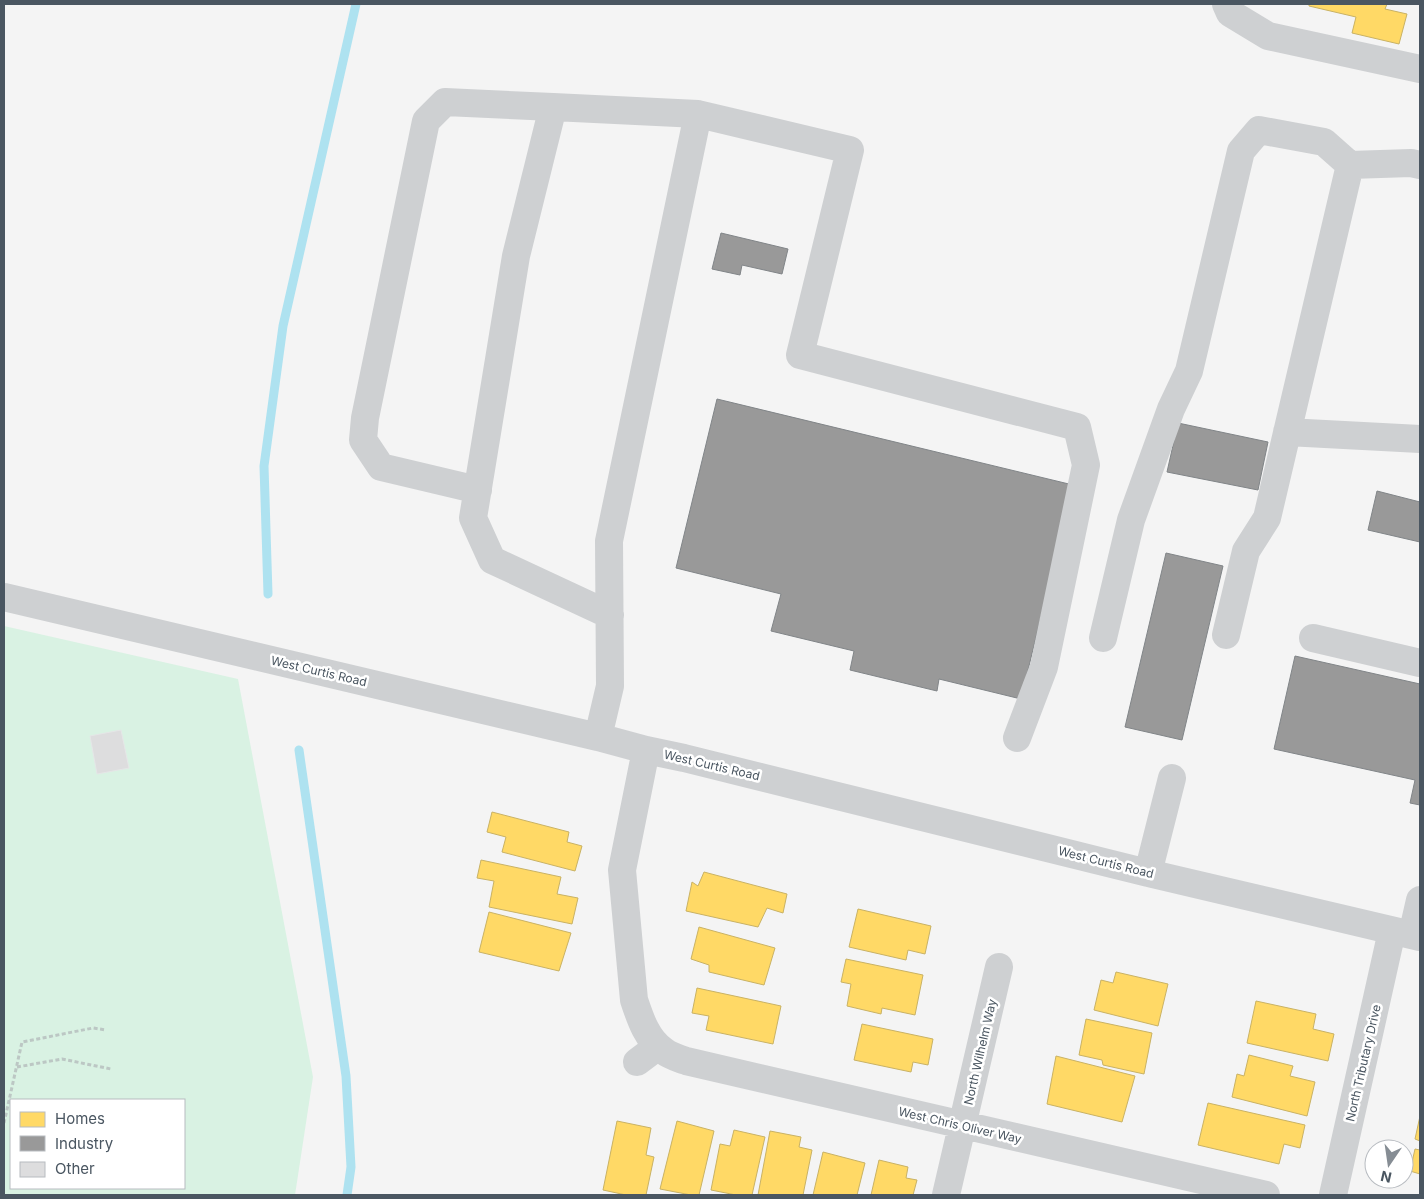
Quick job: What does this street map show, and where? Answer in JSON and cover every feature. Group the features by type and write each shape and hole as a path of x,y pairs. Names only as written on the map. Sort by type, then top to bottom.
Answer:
{"street":[{"path":"1226,4 1230,13 1268,36 1420,69"},
{"path":"478,490 381,467 363,440 365,418 426,121 446,102 698,114 850,150 800,355 1077,427 1086,465 1044,667 1017,738"},
{"path":"553,107 516,256 473,518 492,560 610,615"},
{"path":"598,737 610,686 609,541 698,114"},
{"path":"1103,638 1131,520 1171,409 1189,371 1240,151 1259,130 1324,142 1350,164 1411,163 1420,165"},
{"path":"1226,635 1246,551 1267,518 1350,164"},
{"path":"1287,432 1420,440"},
{"name":"West Curtis Road","path":"4,597 694,760 1148,873 1408,934"},
{"path":"1313,638 1420,663"},
{"name":"West Chris Oliver Way","path":"646,750 622,870 634,1000 640,1017 647,1054 665,1053 686,1061 1266,1195"},
{"path":"1148,873 1172,778"},
{"name":"North Tributary Drive","path":"1333,1195 1408,934 1420,900"},
{"name":"North Wilhelm Way","path":"946,1195 999,967"}],"path":[{"path":"4,1123 22,1042 93,1028 106,1030"},
{"path":"17,1067 62,1059 111,1069"}],"green space":[{"path":"4,626 238,679 313,1077 295,1195 4,1195"}],"building: Homes":[{"path":"1309,4 1387,4 1385,9 1407,14 1399,44 1352,33 1356,17 1309,6"},
{"path":"492,812 569,832 567,842 582,846 575,871 502,852 506,837 487,832"},
{"path":"481,860 561,877 557,894 578,898 572,924 489,907 494,881 477,878"},
{"path":"704,872 787,894 783,913 767,908 758,927 686,911 692,882 698,886"},
{"path":"858,909 931,926 925,954 908,950 906,960 849,947"},
{"path":"489,912 571,933 559,971 479,952"},
{"path":"699,927 775,948 764,985 709,972 709,965 691,959"},
{"path":"846,959 923,975 915,1015 882,1008 881,1014 847,1006 851,984 841,982"},
{"path":"1116,972 1168,984 1158,1026 1094,1010 1101,980 1113,983"},
{"path":"697,988 781,1006 773,1044 706,1030 709,1016 692,1013"},
{"path":"1256,1001 1316,1014 1313,1029 1334,1034 1328,1061 1247,1043"},
{"path":"1086,1019 1152,1033 1144,1074 1103,1065 1102,1060 1079,1055"},
{"path":"862,1024 933,1039 928,1065 913,1062 911,1072 854,1060"},
{"path":"1249,1055 1293,1066 1290,1076 1315,1082 1307,1116 1232,1097 1237,1074 1244,1076"},
{"path":"1056,1056 1135,1076 1122,1122 1047,1104"},
{"path":"1208,1103 1305,1125 1300,1148 1284,1144 1279,1164 1198,1145"},
{"path":"1420,1116 1420,1141 1415,1139"},
{"path":"617,1121 651,1128 646,1155 654,1157 646,1195 626,1195 603,1190"},
{"path":"677,1121 714,1131 699,1195 660,1189"},
{"path":"734,1130 765,1137 752,1195 736,1195 711,1190 720,1144 730,1146"},
{"path":"770,1131 801,1137 799,1147 812,1150 803,1195 758,1195"},
{"path":"1415,1149 1420,1150 1420,1174 1414,1172"},
{"path":"823,1152 865,1163 857,1195 813,1195"},
{"path":"879,1160 908,1167 906,1178 917,1180 913,1195 871,1195"}],"building: Industry":[{"path":"721,233 788,249 782,274 742,265 740,275 712,269"},
{"path":"717,399 1073,485 1021,699 939,679 937,691 850,670 854,651 771,631 781,594 676,568"},
{"path":"1178,423 1268,442 1258,490 1167,472"},
{"path":"1377,491 1420,502 1420,542 1368,530"},
{"path":"1166,553 1223,566 1182,740 1125,727"},
{"path":"1295,656 1420,684 1420,805 1410,803 1415,780 1274,749"}],"building: Other":[{"path":"121,730 129,768 97,774 90,736"}],"waterway":[{"path":"268,594 264,466 283,326 356,4"},
{"path":"299,750 346,1076 351,1167 347,1195"}]}
